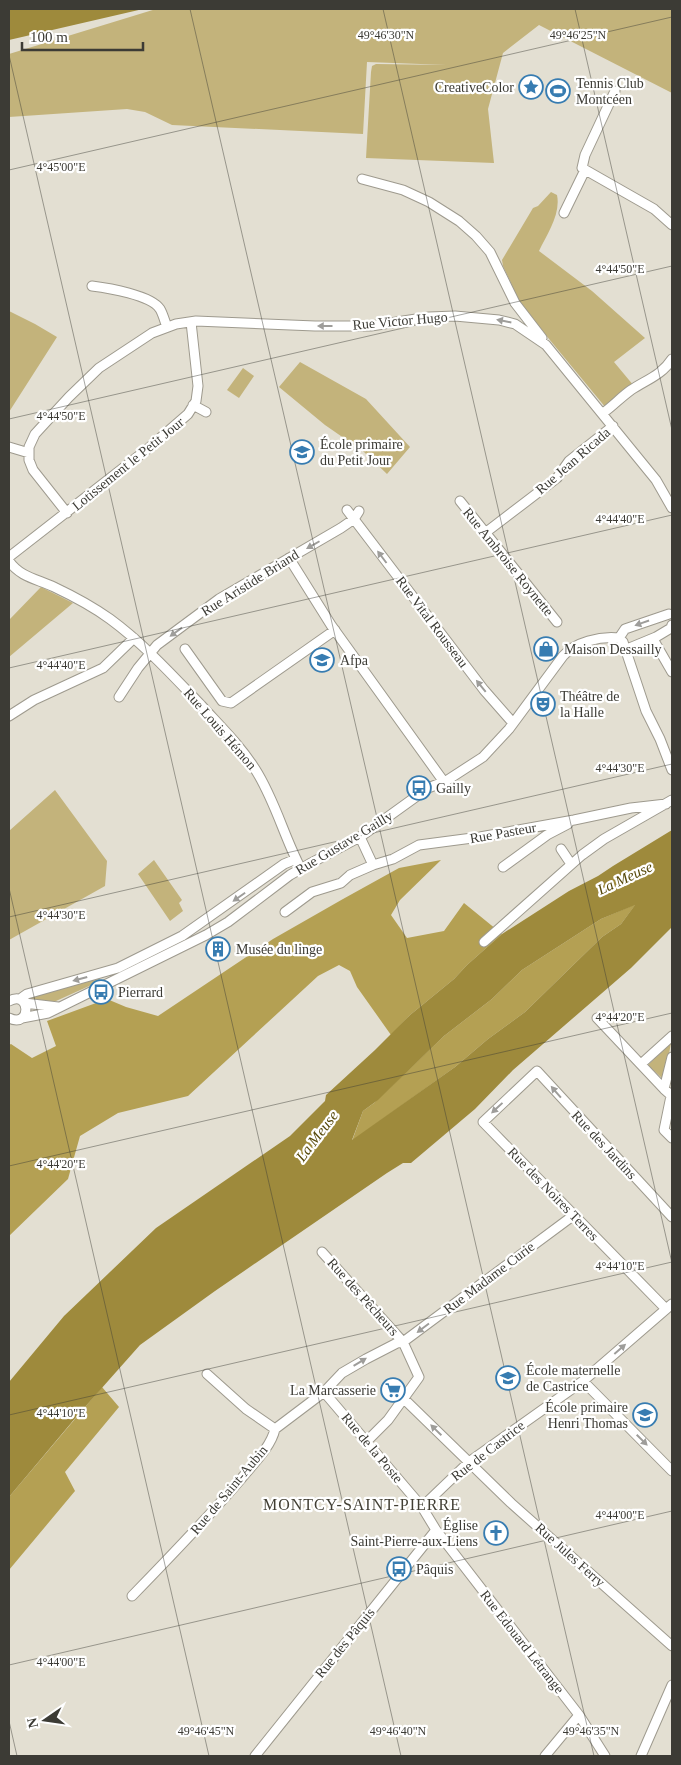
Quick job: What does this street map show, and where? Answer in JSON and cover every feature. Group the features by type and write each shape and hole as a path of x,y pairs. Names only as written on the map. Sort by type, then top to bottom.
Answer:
{"street":[{"path":"615,91 585,155 582,168 654,209 672,225"},
{"path":"564,213 586,170"},
{"path":"362,179 403,190 429,202 459,221 476,236 490,252 515,303 546,345"},
{"path":"92,286 110,288 147,299 159,308 167,327"},
{"name":"Rue Victor Hugo","path":"191,322 370,326 429,317 455,316 499,320 515,324 546,345 656,480 672,508"},
{"path":"9,447 29,453 28,446 35,434 99,368 152,333 167,327 191,322"},
{"name":"Lotissement le Petit Jour","path":"9,559 150,447 188,414 196,401 198,386 191,322"},
{"path":"603,413 632,390 656,376 667,367 672,359"},
{"path":"193,406 206,412"},
{"name":"Rue Jean Ricada","path":"485,533 556,478 569,461 613,426"},
{"name":"Lotissement le Petit Jour","path":"29,453 29,460 33,470 67,513"},
{"name":"Rue Ambroise Roynette","path":"460,502 557,622"},
{"name":"Rue Vital Rousseau","path":"348,510 356,515 484,690 513,723"},
{"name":"Rue Aristide Briand","path":"119,697 157,645 219,599 289,558 356,515"},
{"path":"289,558 335,630 444,782"},
{"name":"Rue Louis Hémon","path":"9,559 15,569 22,574 78,599 110,619 151,652 230,737 256,769 301,869"},
{"path":"672,604 671,615 625,629 623,643 646,711 660,739 672,770"},
{"path":"623,643 653,639 671,628 672,625"},
{"path":"185,649 222,701 231,703 335,630"},
{"path":"9,716 34,700 103,668 134,638"},
{"name":"Rue Gustave Gailly","path":"9,1021 38,1016 58,1007 206,935 228,922 301,869 360,837 428,788 444,782 483,757 513,723 567,652 578,645 598,639 623,643"},
{"path":"653,639 672,672"},
{"path":"484,942 604,838 669,802"},
{"name":"Rue Pasteur","path":"285,912 312,892 341,883 350,875 393,859 419,845 480,837 669,802"},
{"path":"503,867 547,835 574,820"},
{"path":"360,837 373,865"},
{"path":"561,849 572,864"},
{"name":"Rue Gustave Gailly","path":"22,1001 27,994 118,968 182,936 284,864 296,859"},
{"path":"9,1001 13,998 58,1007"},
{"path":"22,1001 26,1009 22,1018"},
{"path":"597,1018 669,1094"},
{"path":"641,1064 672,1036"},
{"path":"672,1056 664,1130 672,1138"},
{"name":"Rue des Jardins","path":"483,1122 537,1071 672,1217"},
{"name":"Rue des Noires Terres","path":"483,1122 574,1215 669,1306"},
{"name":"Rue Madame Curie","path":"404,1342 574,1215"},
{"name":"Rue des Pêcheurs","path":"322,1252 404,1342 419,1377 403,1398"},
{"name":"Rue de Castrice","path":"422,1507 469,1462 583,1381 669,1306"},
{"name":"Rue de Saint-Aubin","path":"132,1596 187,1540 227,1495 266,1448 274,1436 275,1429 324,1392 342,1373 396,1343 404,1342"},
{"path":"207,1374 246,1409 275,1429"},
{"path":"583,1381 672,1471"},
{"name":"Rue de la Poste","path":"324,1392 422,1507 436,1530"},
{"path":"367,1441 388,1420 403,1398"},
{"name":"Rue Jules Ferry","path":"403,1398 511,1503 672,1646"},
{"name":"Rue Edouard Létrange","path":"436,1530 579,1715 606,1756"},
{"name":"Rue des Pâquis","path":"255,1756 436,1530"},
{"path":"641,1756 672,1685"},
{"path":"545,1756 579,1715"}],"shaded area":[{"path":"156,9 672,9 672,93 539,25 503,53 488,109 494,163 366,158 372,66 376,64 447,65 367,62 363,134 172,125 145,112 127,109 9,117 9,54"},
{"path":"551,192 557,195 557,209 539,251 592,291 645,338 614,362 634,386 606,408 521,305 503,266 502,260 533,208 538,206"},
{"path":"9,311 57,337 9,412"},
{"path":"300,362 366,399 410,447 387,474 364,452 325,425 279,387"},
{"path":"243,368 254,376 239,398 227,390"},
{"path":"41,587 73,603 9,657 9,620"},
{"path":"55,790 107,861 105,886 9,940 9,831"},
{"path":"154,860 182,900 179,903 183,911 170,921 138,874"},
{"path":"441,860 400,900 391,915 407,938 444,931 464,903 502,934 454,979 410,1015 391,1035 357,987 350,971 339,965 318,976 188,1096 118,1113 80,1136 68,1179 9,1236 9,1045 11,1044 32,1058 56,1046 47,1021 107,999 126,1007 158,1016 273,939 399,868"},
{"path":"636,904 621,924 602,937 525,1012 488,1039 455,1067 352,1141 363,1111 374,1103 444,1036 492,999 522,970 601,919"},
{"path":"100,979 98,982 56,1001 33,1002 29,998 29,996 88,980"},
{"path":"671,1043 664,1080 648,1065"},
{"path":"102,1387 119,1407 65,1472 75,1491 9,1570 9,1497"}],"water":[{"path":"9,9 143,9 9,40"},
{"name":"La Meuse","path":"672,830 672,927 631,968 513,1070 475,1109 411,1163 403,1163 387,1173 140,1345 9,1497 9,1382 64,1316 156,1228 290,1136 325,1101 326,1095 410,1015 454,979 502,934 569,891","holes":["635,905 621,924 602,937 525,1012 488,1039 455,1067 352,1140 363,1111 378,1100 444,1036 492,999 522,970 601,919"]}],"place":[{"name":"CreativeColor","path":"531,87"},
{"name":"Tennis Club Montcéen","path":"558,91"},
{"name":"École primaire du Petit Jour","path":"302,452"},
{"name":"Maison Dessailly","path":"546,649"},
{"name":"Afpa","path":"322,660"},
{"name":"Théâtre de la Halle","path":"543,704"},
{"name":"Gailly","path":"419,788"},
{"name":"Musée du linge","path":"218,949"},
{"name":"Pierrard","path":"101,992"},
{"name":"École maternelle de Castrice","path":"508,1378"},
{"name":"La Marcasserie","path":"393,1390"},
{"name":"École primaire Henri Thomas","path":"645,1415"},
{"name":"Église Saint-Pierre-aux-Liens","path":"496,1533"},
{"name":"Pâquis","path":"399,1569"}],"district":[{"name":"MONTCY-SAINT-PIERRE","path":"362,1504"}]}
